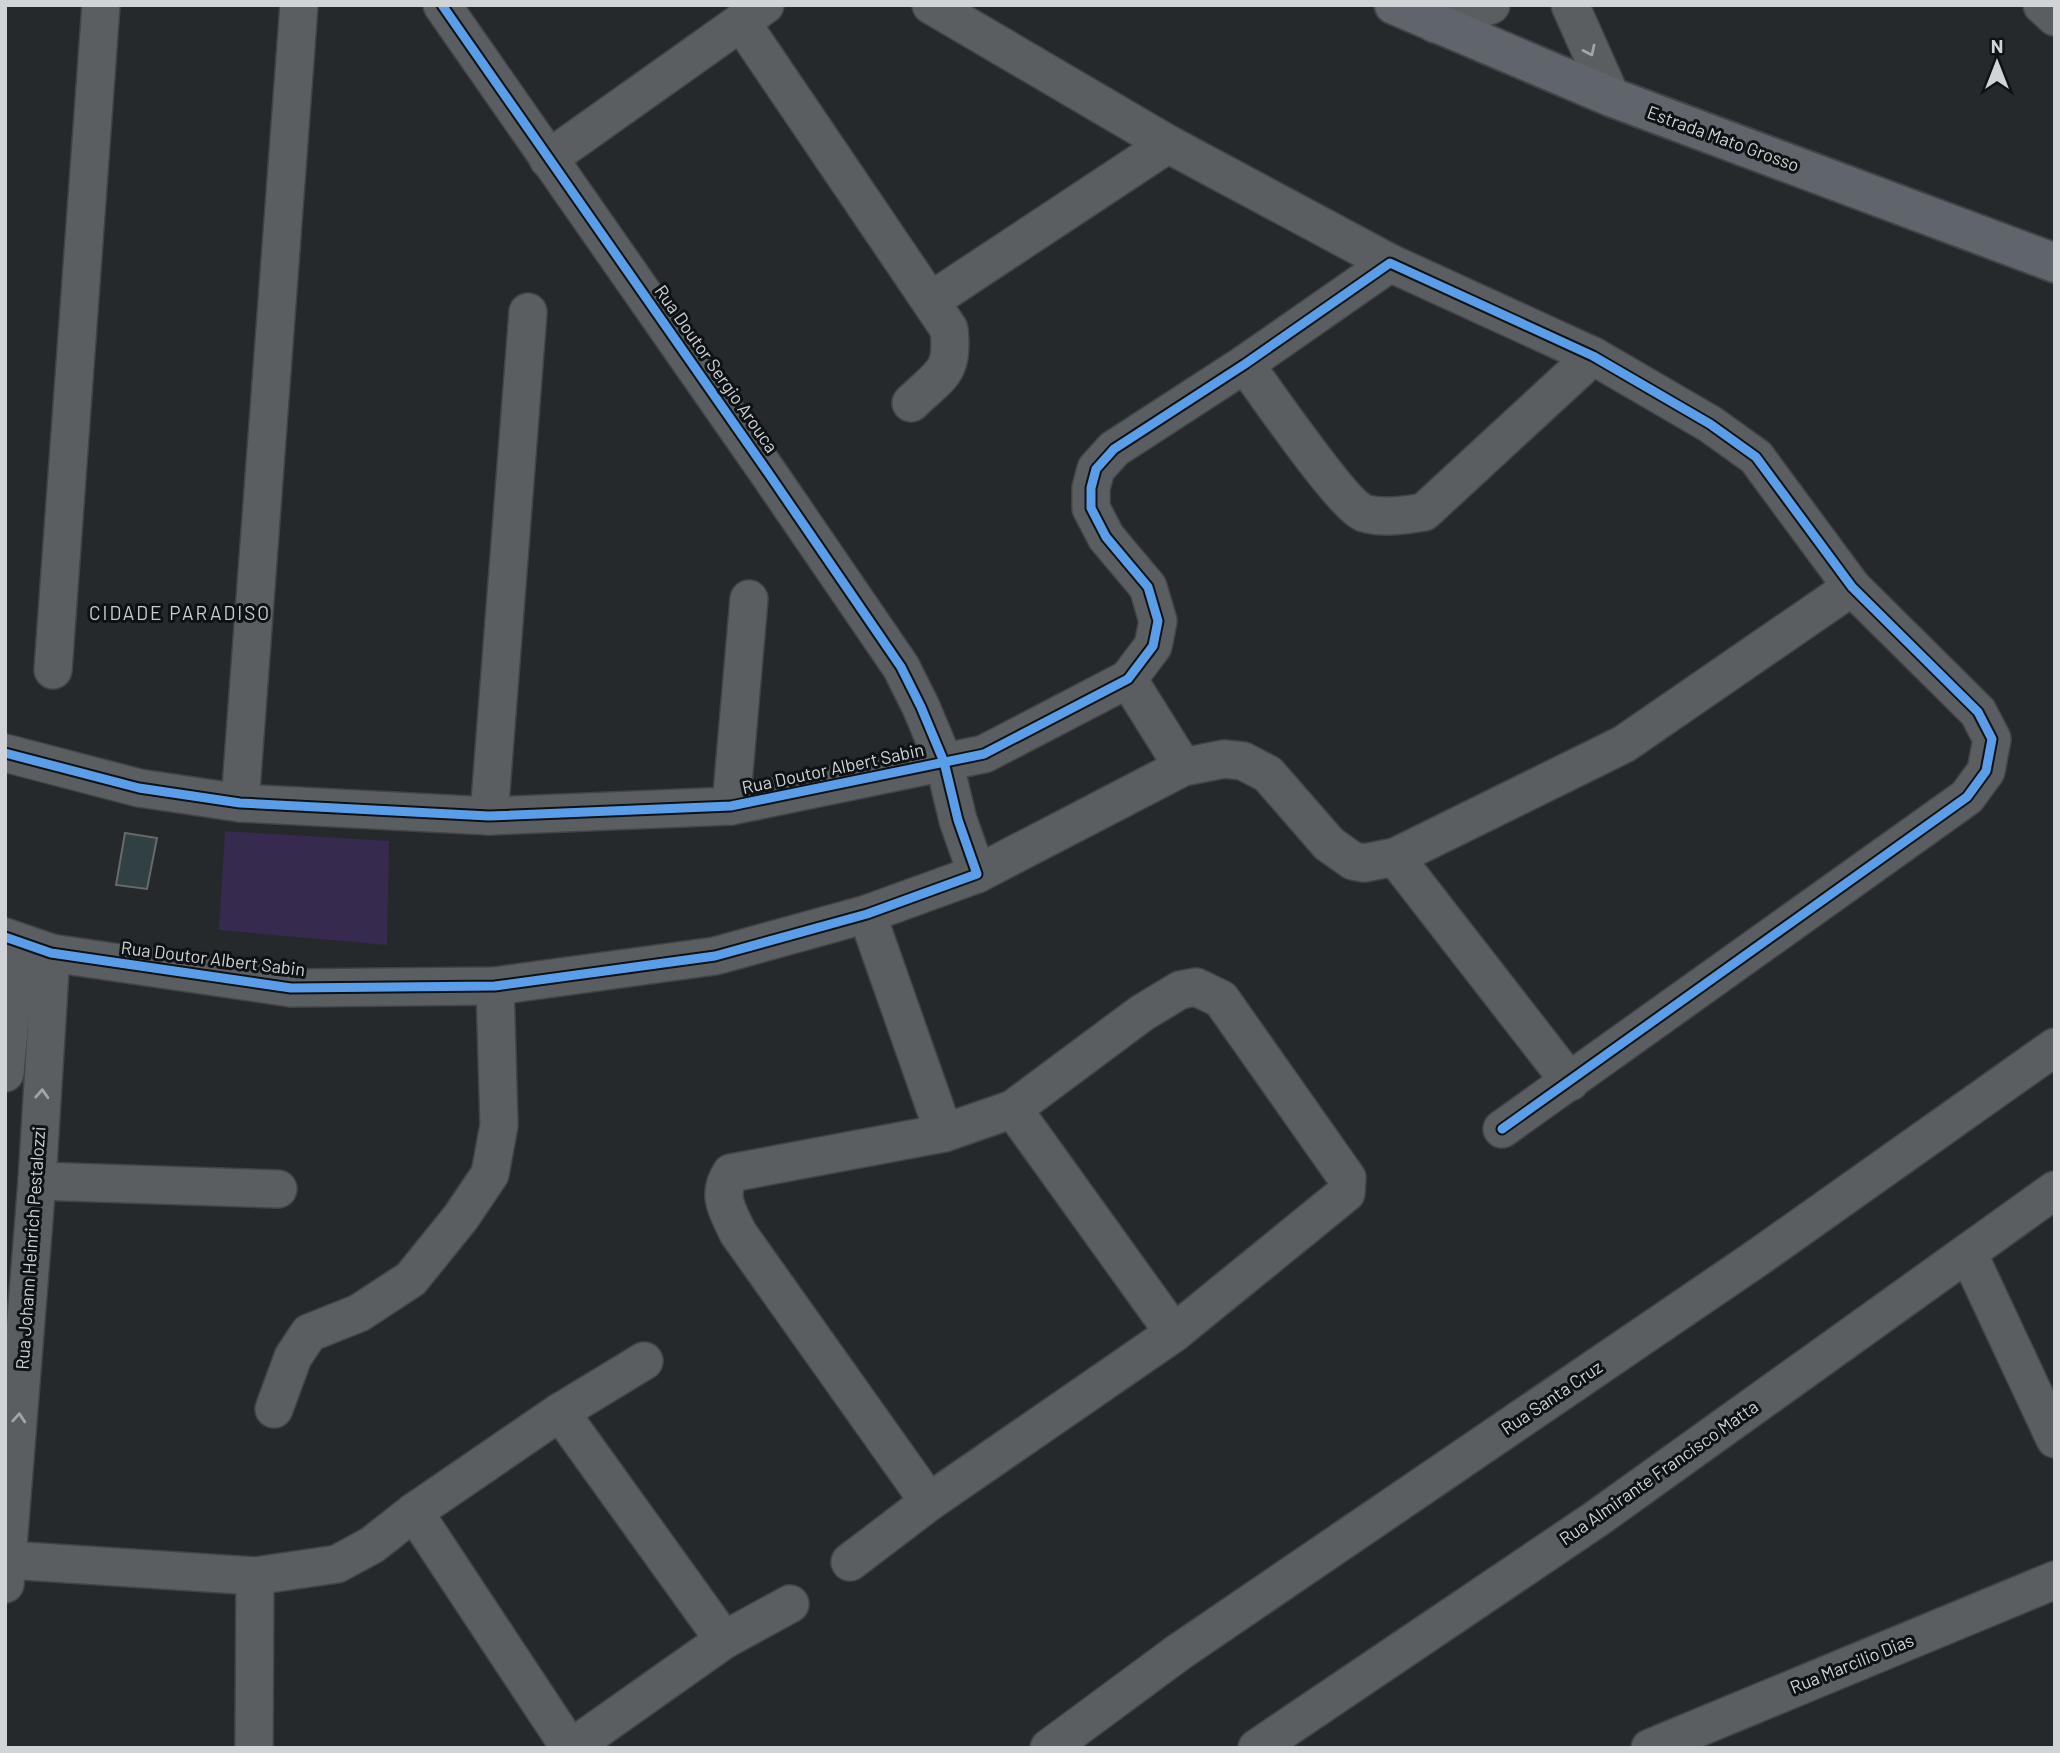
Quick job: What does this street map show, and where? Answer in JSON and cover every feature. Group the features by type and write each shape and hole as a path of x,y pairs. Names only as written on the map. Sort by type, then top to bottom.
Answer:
{"main road":[{"name":"Estrada Mato Grosso","path":"1394,5 1611,97 2055,263"}],"street":[{"path":"53,670 101,5"},
{"path":"240,803 299,5"},
{"name":"Rua Doutor Sergio Arouca","path":"442,5 901,667 921,706 944,762"},
{"path":"931,5 1168,144 1390,263 1592,356 1710,425 1756,457 1852,587 1978,712 1992,740 1986,771 1966,797 1570,1083 1502,1129"},
{"path":"1435,24 1491,5"},
{"path":"1570,5 1611,97"},
{"path":"2042,5 2055,17"},
{"path":"548,159 753,14 950,329 952,354 946,369 911,403"},
{"path":"932,300 1168,144"},
{"path":"944,762 984,754 1128,679 1153,646 1158,621 1148,587 1106,537 1091,508 1091,488 1096,469 1114,449 1245,364 1390,263"},
{"path":"488,816 528,312"},
{"path":"1245,364 1338,489 1363,513 1398,516 1424,512 1592,356"},
{"path":"976,874 1183,767 1224,759 1243,761 1268,774 1329,845 1353,861 1364,863 1395,857 1624,744 1852,587"},
{"path":"731,806 749,599"},
{"path":"1128,679 1183,767"},
{"name":"Rua Doutor Albert Sabin","path":"5,753 139,788 240,803 488,816 731,806 944,762 958,820 976,874 867,914 715,956 495,986 291,988 24,944"},
{"path":"1395,857 1570,1083"},
{"path":"867,914 944,1133"},
{"path":"5,1073 24,944"},
{"name":"Rua Johann Heinrich Pestalozzi","path":"7,1572 37,1181 24,944"},
{"path":"274,1409 293,1357 309,1334 359,1313 411,1279 461,1217 490,1174 499,1125 495,986"},
{"path":"850,1562 929,1502 1174,1334 1346,1193 1347,1178 1221,999 1196,987 1180,990 1142,1013 1013,1109 944,1133 730,1172 723,1184 723,1200 738,1233 929,1502"},
{"name":"Rua Santa Cruz","path":"1049,1748 1179,1652 1757,1258 2055,1047"},
{"path":"1013,1109 1174,1334"},
{"path":"37,1181 278,1189"},
{"name":"Rua Almirante Francisco Matta","path":"1257,1748 1596,1519 2055,1190"},
{"path":"1968,1253 2055,1439"},
{"path":"7,1572 255,1576 337,1564 372,1545 414,1512 560,1412 643,1361"},
{"path":"560,1412 724,1640"},
{"path":"414,1512 570,1748 724,1640 790,1604"},
{"path":"254,1748 255,1576"},
{"name":"Rua Marcilio Dias","path":"1650,1748 2055,1580"}],"shaded area":[{"path":"225,831 389,841 387,945 219,930"}],"building":[{"path":"125,833 157,838 147,889 116,885"}],"cycle path":[{"path":"5,937 51,953 291,988 495,986 715,956 867,914 977,874 958,820 944,762 901,667 442,5"},
{"path":"5,753 139,788 240,803 489,816 731,806 984,754 1128,679 1153,646 1158,621 1148,587 1106,537 1091,508 1091,488 1096,469 1114,449 1245,364 1390,263 1593,356 1710,424 1756,457 1852,587 1978,712 1992,739 1986,771 1967,797 1502,1129"}],"district":[{"name":"CIDADE PARADISO","path":"180,613"}]}
